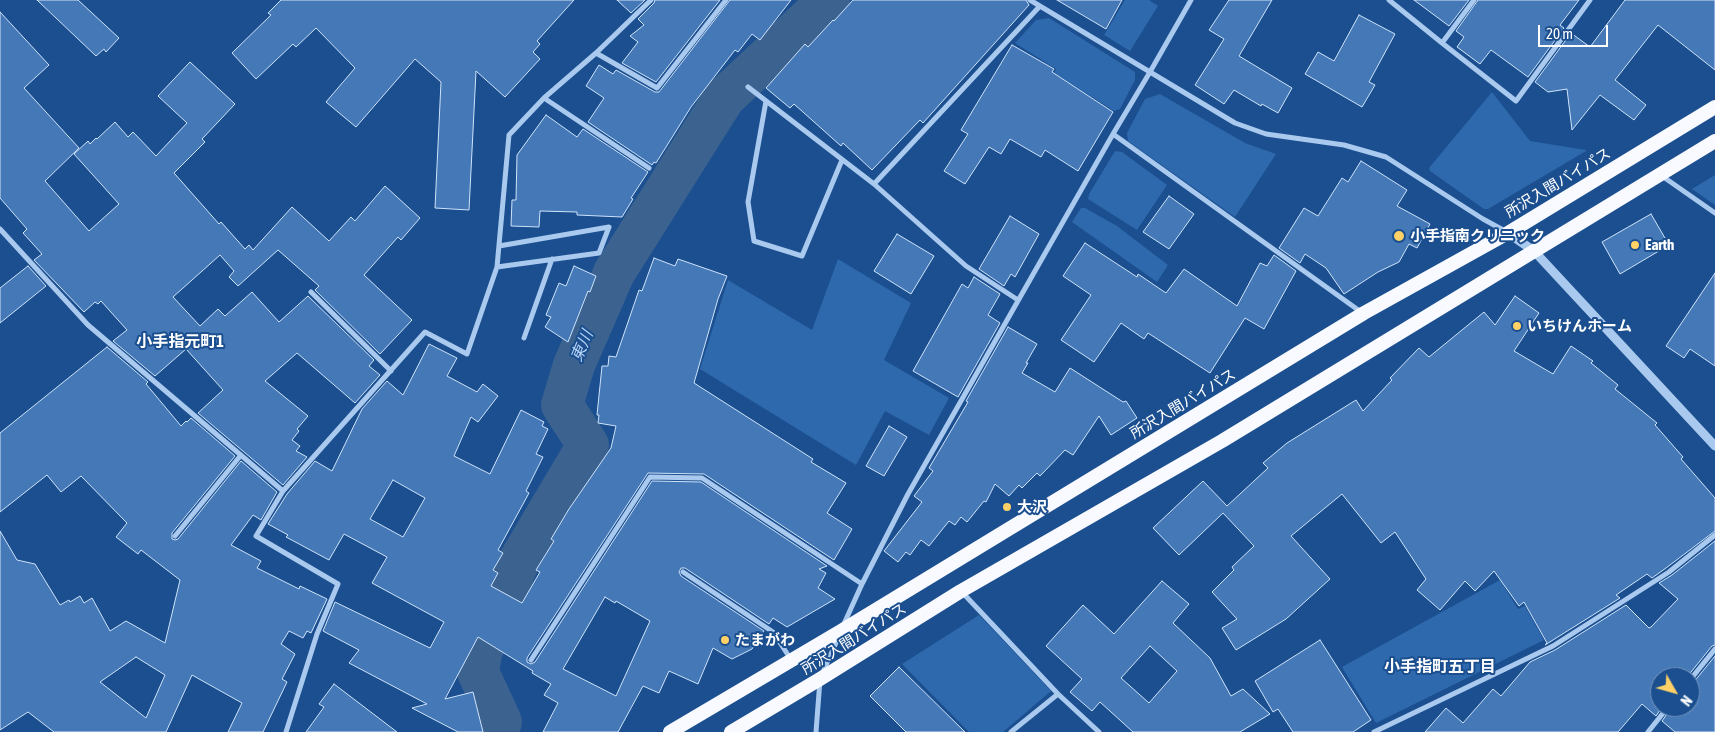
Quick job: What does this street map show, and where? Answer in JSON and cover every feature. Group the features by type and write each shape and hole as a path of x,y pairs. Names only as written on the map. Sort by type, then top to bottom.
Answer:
{"highway":[{"name":"所沢入間バイパス","path":"670,732 841,631 1364,313 1508,233 1715,107"},
{"name":"所沢入間バイパス","path":"731,732 820,679 961,590 1222,441 1715,142"}],"street":[{"path":"286,732 317,634 338,584 256,536 283,490 425,332 468,354 497,267 509,135 544,98 596,53 651,0"},
{"path":"596,53 657,88 726,0"},
{"path":"1030,0 1236,123 1266,134 1344,145 1386,157 1508,233 1534,251 1715,446"},
{"path":"816,732 820,679 862,584 908,494 1191,0"},
{"path":"1389,0 1516,101 1590,0"},
{"path":"1442,43 1474,0"},
{"path":"874,184 1040,6"},
{"path":"748,88 874,184 966,266 1018,300"},
{"path":"544,98 649,168"},
{"path":"766,101 748,202 754,241 802,256 842,160"},
{"path":"1113,134 1364,313"},
{"path":"1660,174 1715,213"},
{"path":"497,267 599,253 608,227 499,246"},
{"path":"0,229 88,325 283,490"},
{"path":"524,338 552,259"},
{"path":"311,292 391,370"},
{"path":"174,536 241,454"},
{"path":"531,660 650,477 702,478 862,584"},
{"path":"1374,732 1553,646 1669,572 1715,535"},
{"path":"683,572 773,632 792,660"},
{"path":"961,590 1058,694 1099,732"},
{"path":"1700,668 1715,649"},
{"path":"1011,732 1058,694"},
{"path":"1648,732 1660,717"}],"shaded area":[{"path":"1125,0 1149,0 1158,6 1130,51 1104,35"},
{"path":"1049,18 1135,72 1135,80 1120,109 1114,111 1054,73 1056,69 1015,43 1036,20"},
{"path":"1492,92 1530,141 1586,151 1488,209 1484,209 1430,171 1429,168"},
{"path":"1160,94 1245,143 1276,154 1235,217 1128,141 1127,133 1145,99"},
{"path":"1115,151 1122,152 1167,185 1137,230 1088,199 1089,194"},
{"path":"1715,175 1715,205 1692,189"},
{"path":"1081,208 1085,208 1117,226 1168,265 1157,282 1072,222"},
{"path":"838,259 911,303 884,360 949,398 929,435 885,411 856,465 700,369 728,280 812,330"},
{"path":"1500,580 1518,609 1525,606 1544,640 1376,723 1342,667"},
{"path":"979,615 1051,691 1003,732 969,732 902,664"}],"building":[{"path":"37,0 78,0 119,38 106,52 104,49 96,56"},
{"path":"281,0 574,0 537,41 540,44 533,52 540,59 505,97 476,71 469,210 435,208 441,82 415,59 356,127 326,102 355,68 316,28 296,47 293,44 256,79 232,53 271,15 268,13"},
{"path":"617,0 645,0 631,13"},
{"path":"655,0 720,0 656,82 622,63 638,42 630,36 644,25 638,19"},
{"path":"730,0 791,0 760,40 752,34 738,52 735,50 691,107 656,163 654,162 652,165 588,122 604,98 586,86 599,65 613,74 616,70 655,92 659,92"},
{"path":"853,0 1026,0 1029,5 923,123 920,120 872,170 843,143 841,146 794,104 790,108 766,88 805,44 808,47"},
{"path":"1057,0 1122,0 1106,29"},
{"path":"1229,0 1272,0 1239,56 1292,88 1278,113 1262,104 1261,106 1234,90 1224,104 1195,85 1224,39 1209,30"},
{"path":"1414,0 1469,0 1449,26"},
{"path":"1478,0 1579,0 1560,25 1564,28 1528,77 1491,50 1480,64 1457,47 1464,37 1456,31"},
{"path":"1625,0 1715,0 1715,70 1658,25 1615,80 1646,105 1634,120 1600,95 1572,130 1567,89 1548,92 1535,82 1571,33 1590,47"},
{"path":"0,12 49,65 24,88 79,148 45,181 89,231 119,204 74,154 88,141 90,144 97,139 115,122 128,137 133,132 156,156 187,123 158,96 190,62 235,104 202,139 205,142 174,173 219,224 221,222 245,249 249,245 253,250 292,207 329,241 351,217 355,221 385,186 420,218 401,240 398,237 364,275 412,320 380,354 315,290 319,286 278,250 238,286 229,277 234,271 220,255 173,297 200,326 218,309 225,316 252,292 279,322 308,296 374,360 369,366 380,375 355,403 297,353 265,381 308,416 297,429 299,431 292,440 300,446 296,451 307,457 283,485 198,413 223,390 186,349 155,376 113,341 127,330 101,301 98,304 95,302 84,312 34,260 42,254 23,233 27,229 0,198"},
{"path":"1359,15 1395,34 1369,82 1375,85 1362,107 1305,74 1318,52 1334,61"},
{"path":"1012,45 1054,69 1052,72 1113,112 1078,171 1045,150 1041,157 1010,139 1001,154 989,147 965,184 944,171 968,134 961,130"},
{"path":"546,115 577,137 583,129 648,172 631,198 633,199 622,217 577,215 577,212 540,211 539,227 511,226 512,200 516,200 517,155"},
{"path":"1361,161 1407,190 1397,206 1430,224 1417,248 1409,244 1399,262 1378,272 1344,294 1326,268 1305,254 1300,263 1279,248 1304,208 1318,216 1342,178 1348,182"},
{"path":"1169,196 1194,214 1169,249 1143,232"},
{"path":"1651,214 1669,245 1620,274 1602,242"},
{"path":"1010,216 1039,234 1015,277 1011,274 1004,286 979,269"},
{"path":"897,234 934,256 911,294 874,271"},
{"path":"1085,243 1137,277 1138,274 1166,293 1184,269 1237,306 1260,263 1267,266 1274,255 1296,271 1264,329 1245,318 1210,373 1148,333 1144,339 1121,323 1094,362 1061,340 1091,295 1063,276"},
{"path":"654,258 675,266 678,259 727,276 718,299 694,383 813,459 811,462 846,483 827,513 852,529 834,560 704,474 648,473 527,658 527,662 531,664 535,662 652,481 701,482 827,566 819,569 826,573 818,588 835,599 787,627 773,618 769,624 685,568 681,568 679,572 681,576 764,631 752,649 732,659 713,648 698,684 669,671 659,693 643,686 618,732 543,732 558,703 544,695 551,684 478,637 445,699 473,692 483,732 458,732 412,708 427,704 349,663 359,650 323,631 335,602 430,648 444,622 372,583 387,557 344,534 329,560 286,537 288,535 268,524 287,494 315,461 332,471 362,409 387,381 403,395 429,344 457,358 447,376 477,392 483,384 498,396 478,422 471,417 454,456 490,474 521,410 544,422 542,426 548,429 536,454 543,457 526,491 529,493 498,550 503,553 493,570 498,573 491,586 522,603 540,572 536,570 554,541 551,539 611,448 616,426 598,423 599,415 597,415 602,366 608,366 609,356 616,357 639,290 642,291","holes":["393,480 425,498 403,537 370,519","605,597 615,603 616,601 650,621 616,696 563,669"]},
{"path":"28,266 46,286 0,323 0,288"},
{"path":"574,266 596,276 590,292 588,291 568,342 545,327 551,317 546,315 559,283 566,286"},
{"path":"1715,273 1715,366 1690,349 1684,358 1666,346"},
{"path":"974,277 1000,294 988,315 1000,323 958,397 913,371 962,284 968,288"},
{"path":"1515,296 1539,313 1514,351 1553,374 1571,346 1593,361 1591,363 1618,385 1615,389 1657,423 1655,425 1683,457 1681,459 1715,498 1715,531 1652,578 1647,574 1616,595 1620,598 1545,645 1547,643 1524,602 1519,606 1494,571 1475,591 1465,581 1440,610 1417,590 1426,579 1395,532 1381,543 1342,494 1291,536 1330,579 1286,619 1236,650 1222,628 1237,619 1212,592 1234,570 1232,567 1254,546 1223,513 1179,555 1153,528 1203,481 1227,506 1268,468 1263,463 1287,443 1356,400 1363,411 1392,380 1390,378 1419,348 1429,357 1484,312 1495,325"},
{"path":"1008,327 1037,344 1022,373 1055,392 1070,368 1123,402 1126,401 1137,418 1111,435 1099,416 1073,455 1065,450 1040,476 1037,473 1022,488 1019,485 1009,496 995,484 986,502 984,501 967,522 961,517 955,525 949,521 929,546 921,540 910,555 906,552 898,562 884,551 922,502 914,496 933,471 929,468 968,402 966,401"},
{"path":"107,347 148,382 146,384 181,426 191,418 235,456 172,533 172,539 178,539 241,461 277,492 261,520 253,515 231,545 261,561 257,568 299,589 300,586 327,599 311,633 307,631 303,638 289,631 281,644 295,654 282,679 287,682 263,732 228,732 242,703 192,675 166,732 54,732 28,712 0,730 0,531 17,560 35,564 60,605 80,596 84,603 92,598 110,631 126,621 165,643 180,580 141,550 138,554 116,537 127,523 81,476 61,492 47,475 0,512 0,433","holes":["136,657 165,675 146,718 100,682"]},
{"path":"889,426 907,437 884,476 866,466"},
{"path":"1715,541 1715,645 1712,646 1695,667 1650,667 1650,711 1642,704 1618,732 1425,732 1446,708 1463,723 1493,689 1501,696 1530,662 1555,650 1626,605 1649,628 1651,627 1678,599 1659,583"},
{"path":"1162,581 1189,604 1173,623 1210,658 1231,696 1243,689 1270,714 1240,732 1133,732 1100,702 1092,711 1070,692 1082,679 1046,646 1083,605 1114,634","holes":["1150,646 1177,671 1149,703 1121,678"]},
{"path":"1320,640 1371,720 1353,732 1293,732 1278,709 1273,712 1255,681"},
{"path":"1715,656 1715,732 1675,732 1662,721 1665,717 1700,717 1700,674"},
{"path":"899,667 965,732 906,732 870,696"},
{"path":"334,684 397,732 306,732 324,707 319,704"}],"waterway":[{"name":"東川","path":"497,732 501,722 478,672 481,653 518,563 588,445 562,405 574,365 614,273 724,98 829,0"}],"place":[{"name":"小手指南クリニック","path":"1399,236"},
{"name":"Earth","path":"1635,245"},
{"name":"いちけんホーム","path":"1517,326"},
{"name":"大沢","path":"1007,507"},
{"name":"たまがわ","path":"725,640"}],"district":[{"name":"小手指元町1","path":"180,342"},
{"name":"小手指町五丁目","path":"1440,667"}]}
